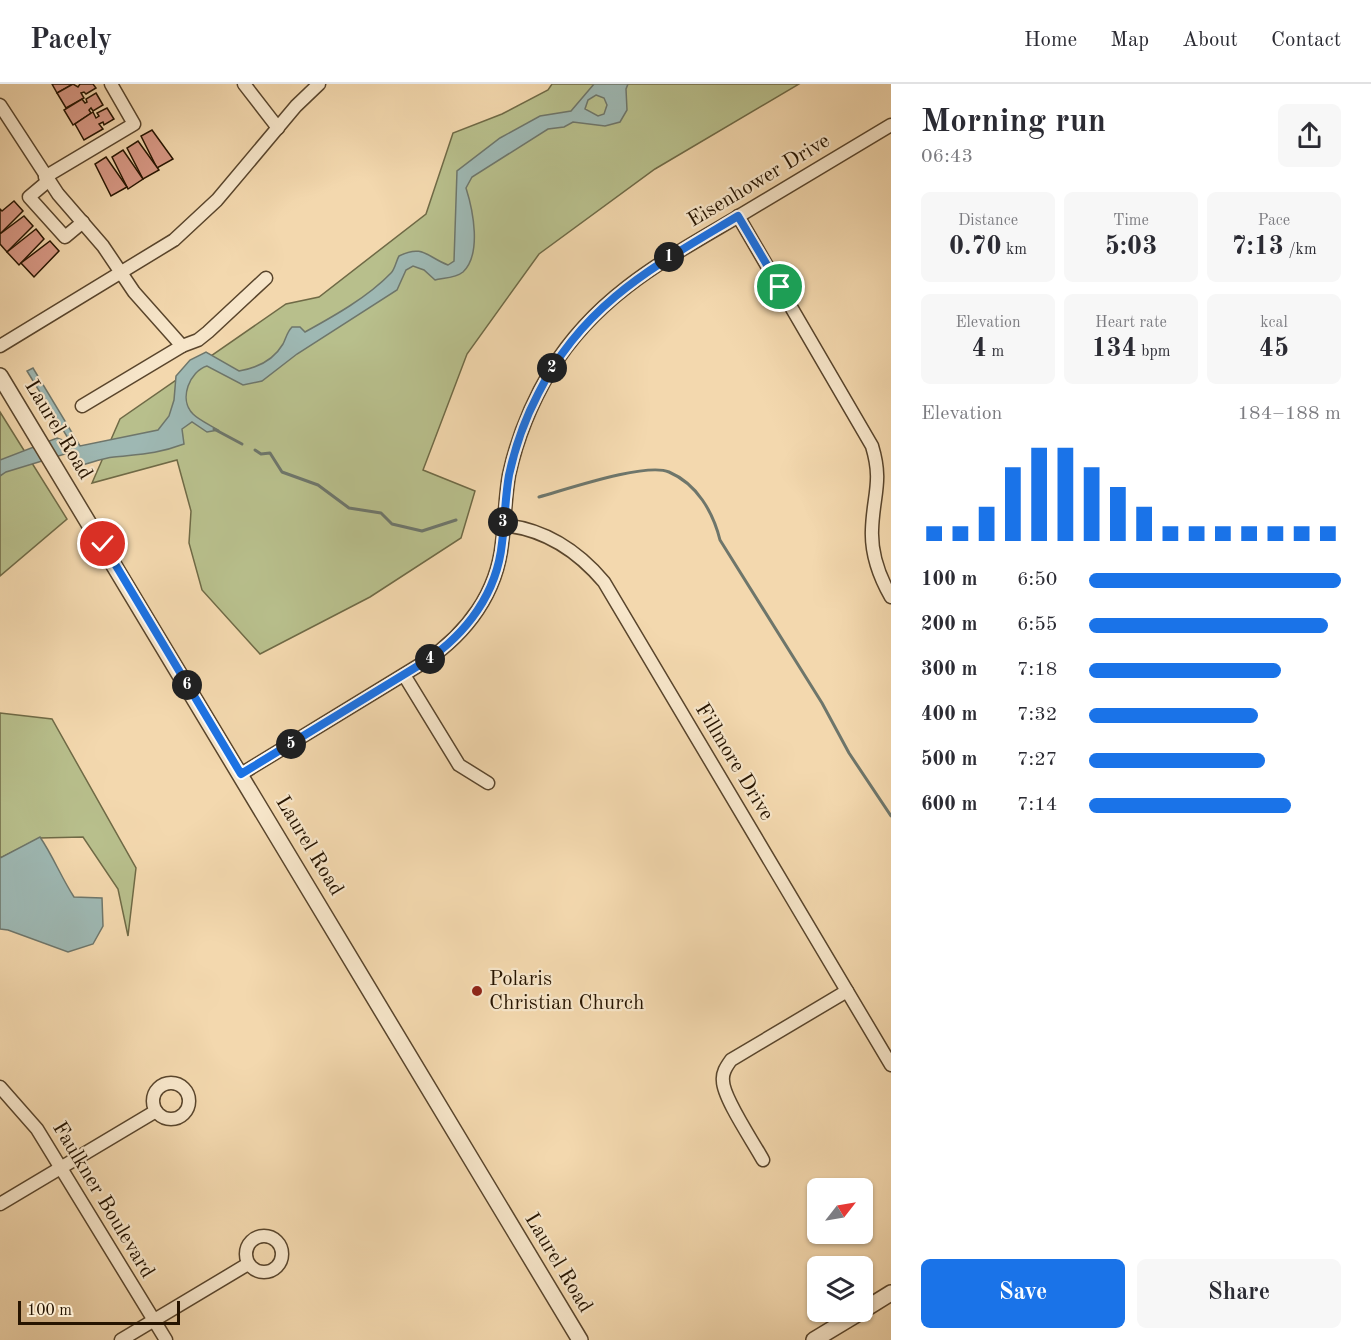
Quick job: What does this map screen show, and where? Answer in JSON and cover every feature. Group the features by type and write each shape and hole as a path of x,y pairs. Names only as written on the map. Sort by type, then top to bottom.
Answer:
{"street":[{"path":"83,222 65,237 28,197 47,179 134,124 111,84"},
{"path":"244,84 278,128"},
{"path":"0,346 174,240 217,200 319,84"},
{"path":"0,105 4,122 47,179 83,222 134,292 182,346"},
{"name":"Eisenhower Drive","path":"241,774 404,675 442,650 457,637 482,604 499,563 510,474 526,420 538,394 568,345 599,310 627,285 891,125"},
{"path":"738,216 872,446 878,477 872,530 873,548 880,575 891,597"},
{"path":"81,406 182,346 198,340 266,278"},
{"name":"Laurel Road","path":"0,376 580,1340"},
{"name":"Fillmore Drive","path":"503,525 530,530 566,546 586,561 604,582 891,1065"},
{"path":"404,675 459,765 488,783"},
{"path":"763,1160 724,1090 723,1075 726,1068 731,1060 847,991"},
{"name":"Faulkner Boulevard","path":"0,1087 30,1118 166,1340"},
{"path":"0,1204 156,1111"},
{"path":"121,1340 248,1264"},
{"path":"873,1304 891,1293"},
{"path":"814,1340 844,1322"}],"green space":[{"path":"552,84 799,84 655,169 539,254 467,354 423,470 475,491 461,538 370,597 260,654 202,590 189,543 191,511 177,460 92,483 120,419 286,304 319,297 426,214 453,133 502,114 548,90"},
{"path":"0,412 67,519 0,576"},
{"path":"0,713 52,719 136,868 128,936 118,889 83,837 40,838 0,858"}],"water":[{"path":"594,84 628,84 626,89 627,110 620,122 605,126 573,122 564,127 548,129 472,177 466,188 473,220 474,243 469,264 463,272 453,277 435,280 424,270 413,266 406,270 397,290 297,354 262,381 243,385 207,366 201,369 191,379 186,401 193,414 218,430 207,432 192,422 182,429 184,444 166,450 110,458 82,465 68,453 6,472 0,476 0,460 57,438 71,443 27,371 33,368 80,446 158,430 169,416 174,400 176,376 190,360 206,352 239,371 258,366 279,350 292,327 300,327 305,332 339,313 372,290 392,271 399,256 420,251 448,265 454,261 457,171 500,138 540,116 571,111","holes":["596,95 604,98 607,105 604,114 598,116 585,109 588,100"]},
{"path":"40,837 74,897 102,898 103,926 93,944 68,952 0,929 0,858"}],"building":[{"path":"52,84 73,84 57,93"},
{"path":"73,84 78,87 80,84 93,84 96,88 86,94 81,93 84,98 66,108 57,93"},
{"path":"96,93 103,105 93,111 91,108 89,110 91,113 73,125 64,110 82,99 85,103 87,102 86,99"},
{"path":"107,108 114,119 104,125 103,122 99,124 103,129 84,140 75,124 93,112 96,118 99,116 97,113"},
{"path":"152,130 173,159 157,168 141,136"},
{"path":"138,141 159,170 143,179 127,148"},
{"path":"123,150 143,179 128,189 112,157"},
{"path":"106,157 127,187 111,196 95,164"},
{"path":"14,201 23,211 0,234 0,209 2,211"},
{"path":"24,216 33,226 7,252 0,244 0,234"},
{"path":"36,229 44,239 19,265 7,252"},
{"path":"50,241 59,251 34,277 21,263"}],"waterway":[{"path":"214,429 242,444"},
{"path":"255,450 261,454 270,453 282,472 318,485 349,508 381,513 392,524 422,531 456,520"},
{"path":"539,497 605,478 658,470 679,477 696,491 713,519 720,540 822,703 849,753 891,816"}],"place":[{"name":"Polaris Christian Church","path":"477,991"}],"route":[{"path":"103,544 241,774 426,661 442,650 470,623 492,584 499,563 510,474 526,420 552,369 568,345 606,303 651,268 738,216 780,287"}]}
